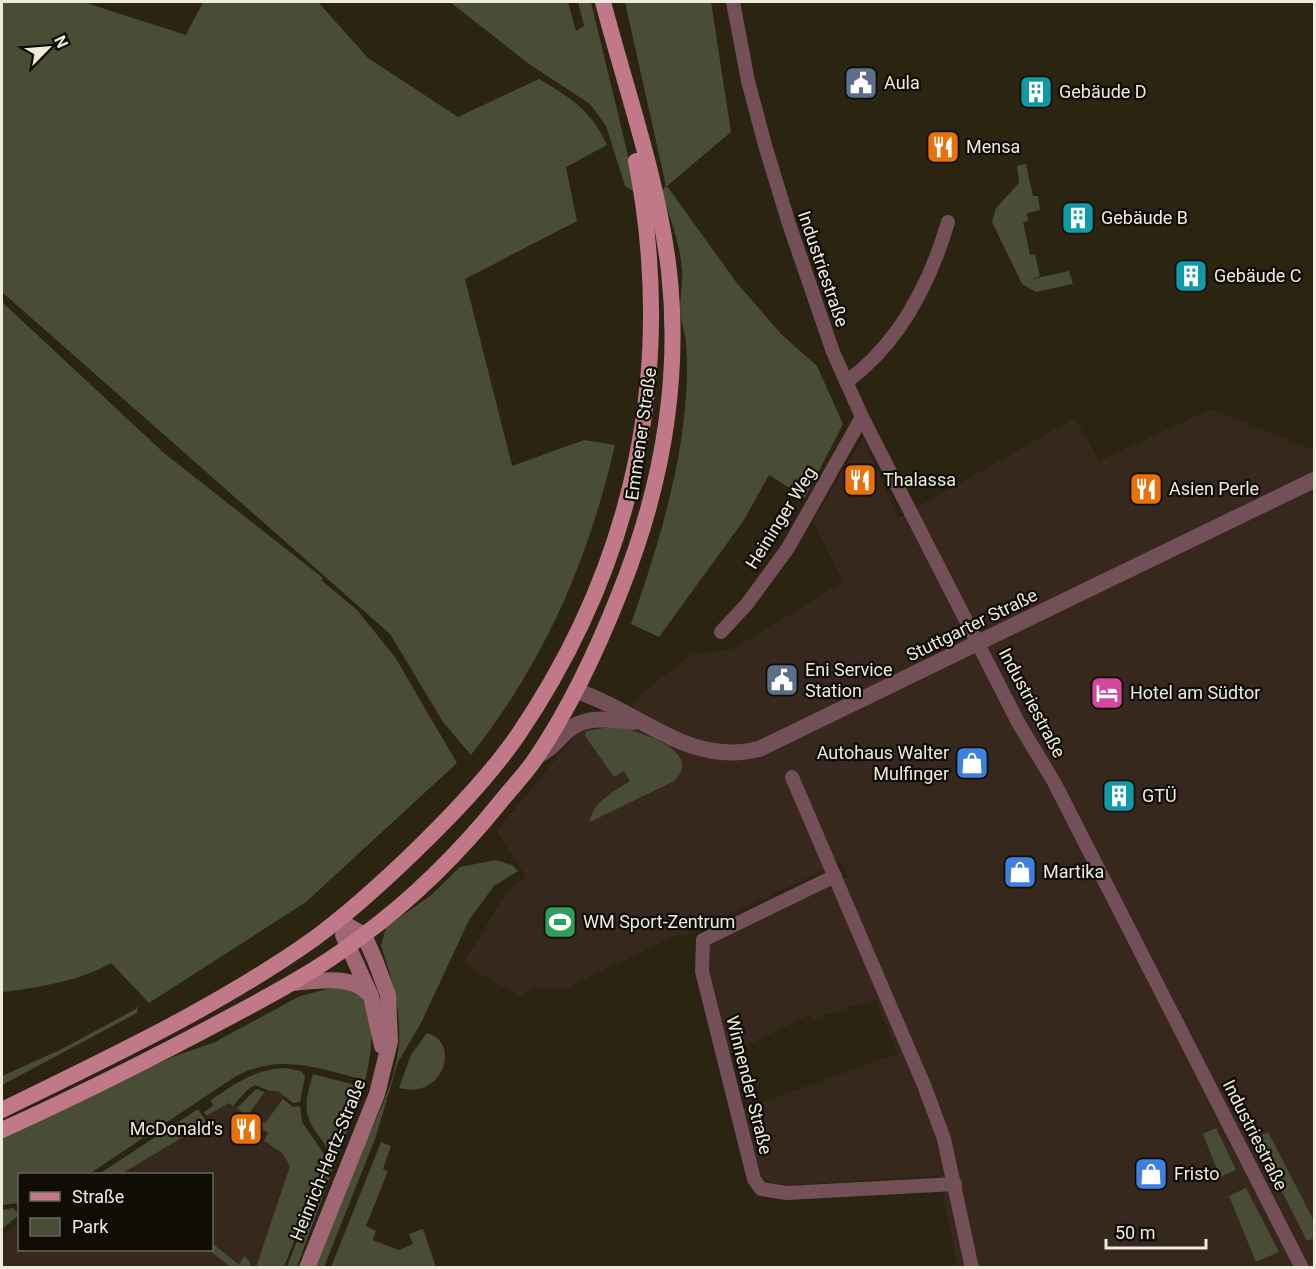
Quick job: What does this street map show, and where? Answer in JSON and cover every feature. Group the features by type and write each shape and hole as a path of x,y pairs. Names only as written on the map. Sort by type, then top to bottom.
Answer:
{"main road":[{"name":"Emmener Straße","path":"2,1130 105,1083 293,983 364,935 451,858 476,832 537,756 576,691 610,619 639,546 660,463 670,397 672,339 669,270 651,180 603,2"},
{"name":"Emmener Straße","path":"2,1110 138,1043 195,1012 290,955 338,920 392,874 449,817 516,737 551,681 584,619 613,552 634,470 648,380 651,282 643,201 610,31"},
{"path":"551,681 576,691"},
{"path":"338,920 364,935"},
{"name":"Heinrich-Hertz-Straße","path":"338,920 371,996 378,1019 384,1067"},
{"name":"Heinrich-Hertz-Straße","path":"307,1268 377,1094 390,1041 388,995 364,935"},
{"path":"293,983 348,982 363,987 371,996"}],"street":[{"name":"Industriestraße","path":"733,2 748,81 782,202 816,305 846,382 1019,724 1054,782 1302,1268"},
{"path":"846,382 874,360 893,340 939,252 948,222"},
{"name":"Heininger Weg","path":"721,632 747,604 788,548 862,417"},
{"name":"Stuttgarter Straße","path":"576,691 602,701 703,751 744,753 780,741 1314,480"},
{"path":"576,691 588,710 602,718"},
{"path":"537,756 552,748 572,727 585,720 602,718 643,723"},
{"path":"792,777 924,1085 944,1139 972,1268"},
{"name":"Winnender Straße","path":"835,876 703,940 702,971 754,1179 760,1189 787,1192 955,1184"}],"shaded area":[{"path":"1211,409 1314,450 1314,1267 958,1267 939,1176 786,1185 770,1182 762,1176 757,1166 743,1109 898,1053 875,999 812,1020 810,1014 730,1054 705,957 710,944 723,936 848,877 842,862 684,935 676,935 567,988 537,988 519,996 463,964 509,888 526,877 497,831 577,733 594,726 617,726 622,726 640,695 692,654 733,649 843,582 813,521 863,438 898,518 1075,418 1099,461","holes":["617,726 648,736 674,750 592,813 606,797 630,781 624,770 614,776 587,736"]},
{"path":"278,1091 283,1095 283,1099 265,1123 268,1133 266,1143 282,1153 290,1166 256,1267 2,1267 2,1235 18,1223 18,1251 213,1251 213,1173 101,1173 198,1109 205,1120 206,1116 229,1103 249,1111 265,1092"}],"green space":[{"path":"2,2 83,2 186,35 203,2 318,2 368,58 458,117 539,79 579,106 601,133 607,145 566,167 577,221 465,279 512,466 584,440 615,445 592,529 561,608 521,683 471,755 443,722 390,634 2,292"},
{"path":"450,2 568,2 576,31 584,26 578,2 591,2 637,193 625,186 606,126 590,104 529,64"},
{"path":"625,2 711,2 731,132 667,186 736,282 781,334 817,366 843,424 805,498 769,475 744,520 659,637 631,624 663,522 680,450 685,414 686,343 680,311 681,260 661,191 666,186"},
{"path":"1026,164 1033,196 1038,196 1040,210 1027,213 1028,221 1023,222 1030,255 1035,254 1040,276 1032,279 1069,271 1073,284 1036,292 1022,284 992,222 996,208 1019,183 1017,166"},
{"path":"2,302 164,453 323,578 321,580 357,610 395,657 457,763 306,902 149,1003 111,963 72,979 2,992"},
{"path":"617,726 665,744 681,760 681,770 674,781 590,822 591,815 599,803 630,781 624,771 614,777 585,736 586,731"},
{"path":"496,860 512,865 518,871 494,886 469,920 421,1023 398,1062 375,1139 324,1267 314,1268 335,1212 384,1102 397,1059 399,1031 397,1006 381,946 386,927 430,896 460,867"},
{"path":"335,987 354,991 362,998 368,1008 372,1032 365,1080 298,1065 282,1064 250,1070 233,1078 90,1173 18,1173 18,1203 2,1205 2,1134 175,1056 215,1042 300,996"},
{"path":"138,1005 137,1013 2,1085 2,1076 60,1050 136,1009"},
{"path":"427,1033 437,1038 443,1047 445,1058 443,1068 437,1078 427,1086 415,1089 399,1088 411,1055"},
{"path":"284,1068 301,1071 305,1076 300,1102 293,1103 278,1091 269,1091 255,1085 247,1090 233,1106 229,1103 206,1116 204,1112 213,1106 211,1100 237,1083 254,1074"},
{"path":"313,1074 363,1087 297,1267 287,1267 329,1156 307,1112 307,1098"},
{"path":"256,1089 265,1092 250,1112 265,1123 283,1099 293,1107 300,1106 302,1122 324,1154 322,1168 284,1267 256,1267 290,1166 282,1153 264,1141 268,1133 237,1108"},
{"path":"198,1109 206,1121 197,1131 193,1131 123,1173 101,1173"},
{"path":"1216,1128 1236,1170 1220,1177 1203,1134"},
{"path":"1268,1132 1314,1221 1314,1238 1307,1241 1255,1138"},
{"path":"381,1142 391,1146 383,1169 388,1171 366,1226 376,1231 373,1240 399,1250 413,1244 409,1234 423,1229 436,1267 331,1267"},
{"path":"1246,1188 1279,1252 1256,1262 1229,1196"},
{"path":"13,1208 18,1216 2,1229 2,1210"},
{"path":"213,1244 239,1265 244,1256 250,1262 250,1267 230,1267 210,1251 213,1251"}],"place":[{"name":"Aula","path":"861,83"},
{"name":"Gebäude D","path":"1036,92"},
{"name":"Mensa","path":"943,147"},
{"name":"Gebäude B","path":"1078,218"},
{"name":"Gebäude C","path":"1191,276"},
{"name":"Thalassa","path":"860,480"},
{"name":"Asien Perle","path":"1146,489"},
{"name":"Eni Service Station","path":"782,680"},
{"name":"Hotel am Südtor","path":"1107,693"},
{"name":"Autohaus Walter Mulfinger","path":"972,763"},
{"name":"GTÜ","path":"1119,796"},
{"name":"Martika","path":"1020,872"},
{"name":"WM Sport-Zentrum","path":"560,922"},
{"name":"McDonald's","path":"246,1129"},
{"name":"Fristo","path":"1151,1174"}]}
